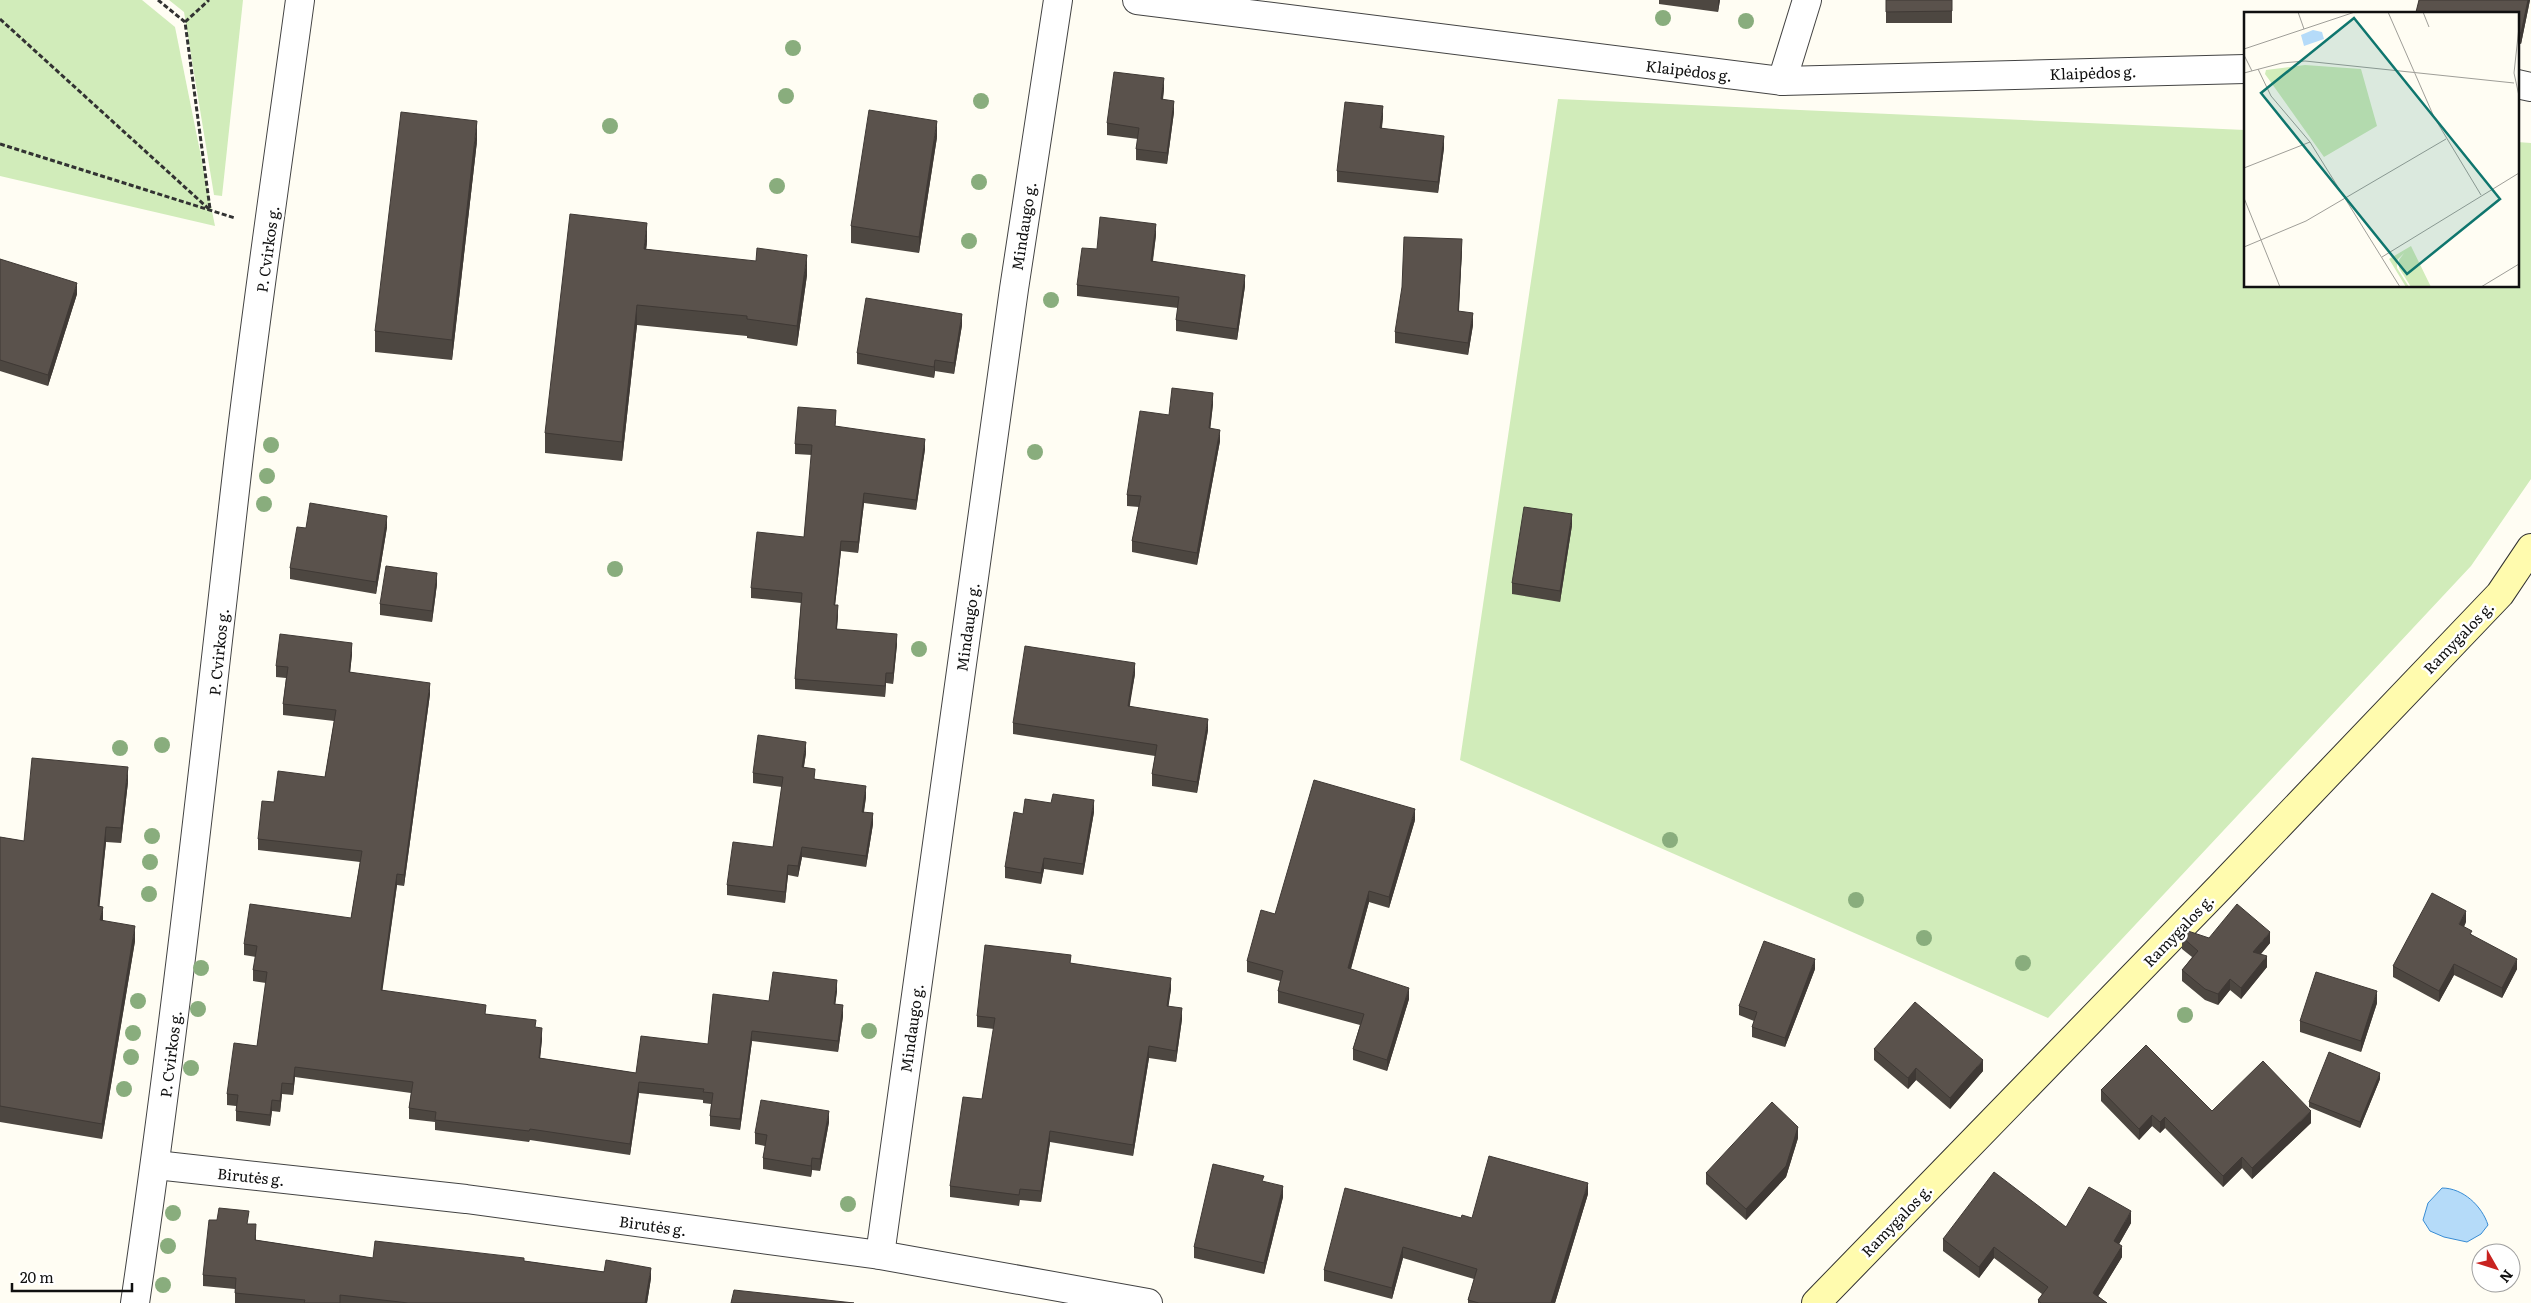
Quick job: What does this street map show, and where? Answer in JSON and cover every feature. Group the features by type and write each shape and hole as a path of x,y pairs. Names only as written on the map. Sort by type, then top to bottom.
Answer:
{"main road":[{"name":"Ramygalos g.","path":"1816,1303 2228,879 2500,594 2531,548"}],"street":[{"name":"P. Cvirkos g.","path":"135,1303 156,1165 210,730 238,462 300,0"},
{"name":"Mindaugo g.","path":"880,1255 1014,288 1058,0"},
{"name":"Klaipėdos g.","path":"1137,0 1782,81 2244,69"},
{"path":"1782,81 1807,0"},
{"path":"2518,84 2531,87"},
{"name":"Birutės g.","path":"156,1165 466,1200 880,1255 1148,1303"}],"path":[{"path":"158,0 186,22 210,210"},
{"path":"186,22 209,0"},
{"path":"0,19 210,210"},
{"path":"0,144 269,229"}],"green space":[{"path":"0,0 142,0 175,27 215,226 0,176"},
{"path":"169,0 243,0 222,196 214,195 184,12"},
{"path":"1558,99 2244,130 2244,288 2518,288 2518,142 2531,143 2531,479 2471,566 2048,1018 1460,760"}],"water":[{"path":"2442,1188 2457,1191 2471,1199 2481,1211 2488,1225 2481,1234 2467,1242 2444,1237 2430,1231 2423,1220 2428,1203"}],"building":[{"path":"1886,0 1952,0 1952,11 1886,12"},
{"path":"2419,0 2528,0 2521,33 2518,32 2518,12 2416,12"},
{"path":"1114,72 1164,78 1161,99 1174,101 1167,153 1136,149 1139,128 1107,123"},
{"path":"1345,102 1383,106 1380,128 1444,136 1438,182 1337,171"},
{"path":"869,110 937,121 919,237 851,226"},
{"path":"401,112 477,121 452,340 375,331"},
{"path":"570,214 647,223 644,249 756,261 757,248 807,255 797,326 747,319 747,316 637,305 622,442 545,433"},
{"path":"1100,217 1156,224 1151,261 1245,275 1237,329 1176,320 1179,297 1077,285 1082,248 1097,249"},
{"path":"1404,237 1462,239 1458,311 1473,313 1468,343 1395,332 1402,287"},
{"path":"0,259 77,283 48,375 0,360"},
{"path":"866,298 962,314 954,363 935,360 934,367 857,353"},
{"path":"1172,388 1213,393 1209,428 1220,430 1197,553 1132,541 1141,496 1127,495 1140,411 1169,415"},
{"path":"798,407 836,410 835,426 925,439 916,500 864,493 858,542 841,541 834,605 838,605 836,629 897,634 893,673 886,673 885,686 795,679 802,593 751,588 757,532 804,537 812,445 795,444"},
{"path":"310,503 387,516 376,582 290,568 297,527 306,528"},
{"path":"1524,507 1572,514 1560,591 1512,583"},
{"path":"386,566 437,573 432,611 380,604"},
{"path":"280,634 352,643 349,672 430,683 404,875 397,874 381,990 486,1005 485,1014 536,1020 535,1027 542,1028 539,1058 636,1073 641,1036 708,1044 713,994 769,1001 773,972 837,980 834,1004 843,1005 838,1041 752,1031 740,1119 710,1116 713,1093 703,1092 704,1089 639,1082 630,1144 530,1129 529,1131 435,1120 436,1112 409,1108 413,1082 295,1067 293,1084 282,1083 280,1101 272,1100 270,1115 236,1111 238,1095 227,1094 234,1043 257,1046 267,972 253,970 257,946 244,944 250,904 351,918 362,851 258,839 262,801 274,802 278,771 325,777 336,710 283,704 288,667 276,666"},
{"path":"1025,646 1135,663 1128,706 1208,719 1197,782 1152,774 1157,745 1013,723"},
{"path":"758,735 806,742 802,767 815,769 814,779 866,786 862,812 873,813 866,856 802,847 798,866 788,865 785,892 727,885 733,842 773,847 783,777 753,773"},
{"path":"32,758 128,767 121,828 106,827 98,906 103,907 100,920 135,926 102,1124 0,1106 0,837 24,841"},
{"path":"1314,780 1415,809 1389,897 1369,891 1348,968 1409,988 1387,1060 1353,1049 1364,1014 1278,991 1283,971 1247,961 1261,910 1275,914"},
{"path":"1053,794 1094,800 1083,864 1044,858 1041,873 1005,867 1014,812 1023,814 1025,799 1051,803"},
{"path":"2432,893 2466,911 2459,924 2472,931 2470,934 2517,959 2502,988 2454,964 2439,991 2393,966"},
{"path":"2237,904 2270,932 2253,952 2267,956 2241,988 2230,979 2218,994 2205,989 2182,970 2198,951 2182,937 2188,931 2209,938"},
{"path":"1764,941 1815,959 1785,1038 1752,1027 1757,1012 1739,1006"},
{"path":"985,945 1071,955 1070,963 1171,978 1167,1006 1182,1008 1176,1051 1149,1046 1133,1145 1050,1131 1041,1191 1020,1189 1019,1195 950,1186 963,1097 982,1099 995,1018 977,1016"},
{"path":"2316,972 2377,991 2361,1041 2300,1021"},
{"path":"1915,1002 1983,1060 1950,1098 1916,1068 1908,1078 1874,1049"},
{"path":"2146,1045 2212,1111 2263,1061 2311,1111 2252,1168 2242,1157 2223,1176 2165,1117 2160,1122 2152,1115 2139,1129 2101,1090"},
{"path":"2329,1052 2380,1073 2360,1122 2309,1102"},
{"path":"761,1100 829,1111 820,1159 812,1158 811,1166 763,1158 767,1135 755,1133"},
{"path":"1772,1102 1798,1127 1786,1166 1746,1209 1706,1173"},
{"path":"1489,1156 1588,1183 1551,1303 1479,1303 1468,1300 1477,1269 1403,1247 1392,1288 1324,1270 1345,1188 1461,1218 1462,1215 1472,1218"},
{"path":"1213,1164 1264,1176 1262,1181 1283,1186 1264,1263 1194,1247"},
{"path":"1994,1172 2066,1227 2089,1187 2131,1211 2114,1241 2122,1246 2093,1293 2107,1303 2041,1303 2038,1300 2048,1287 1994,1247 1979,1267 1943,1239"},
{"path":"219,1208 249,1211 247,1224 256,1224 255,1240 373,1258 375,1241 524,1258 524,1261 604,1272 606,1260 651,1268 645,1303 408,1303 340,1295 340,1303 304,1303 305,1300 235,1293 236,1278 203,1275 209,1220 217,1220"},
{"path":"734,1290 854,1303 731,1303"}]}
